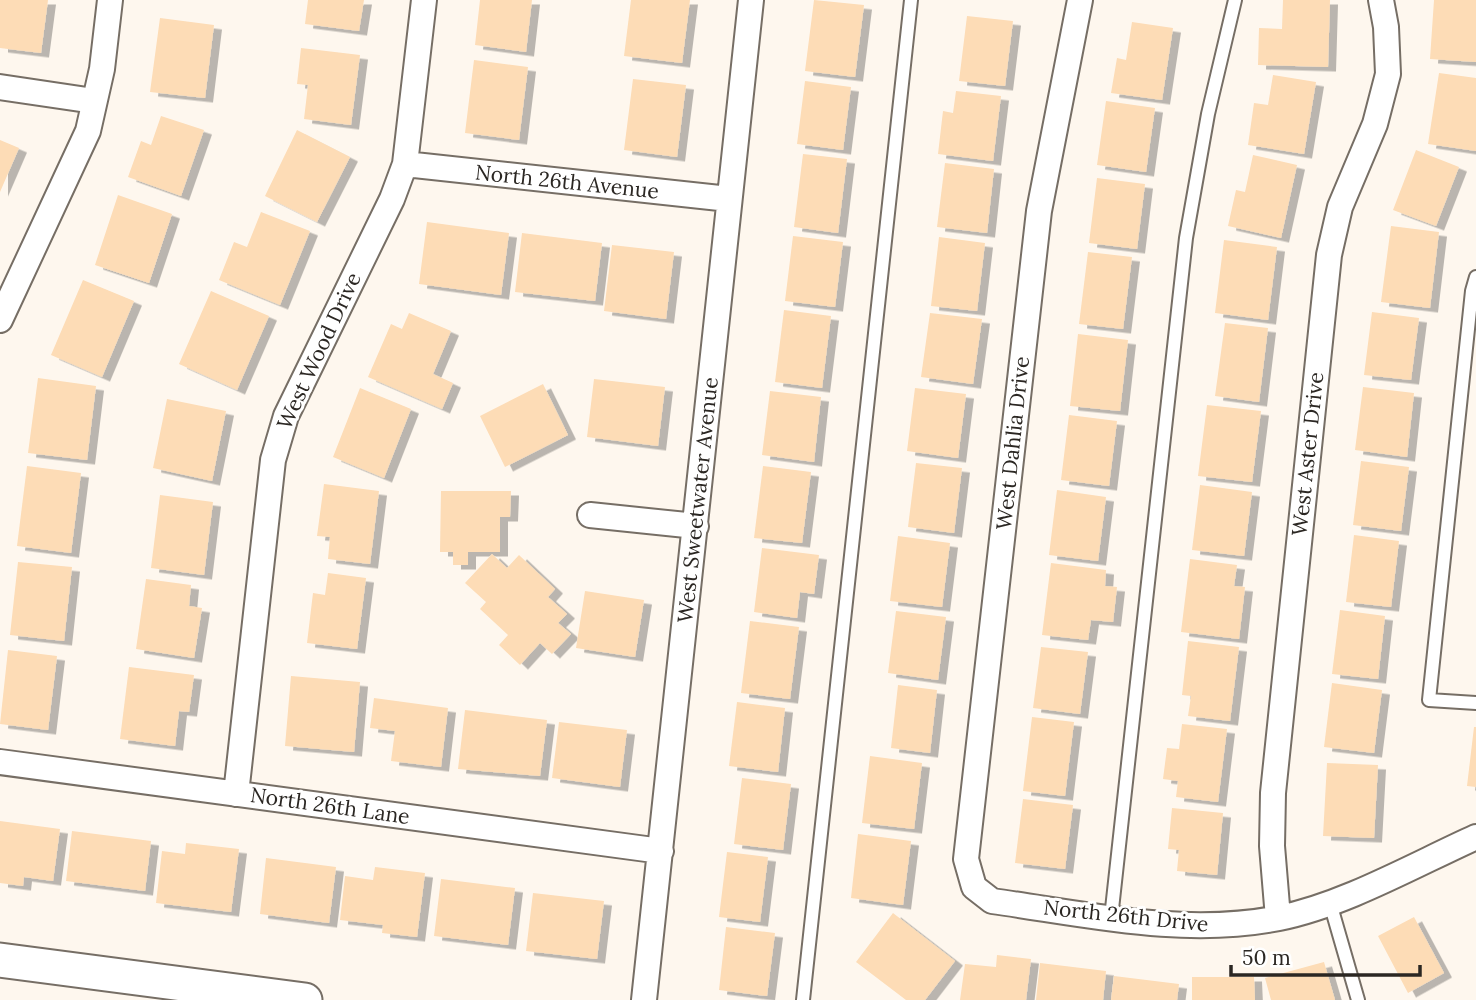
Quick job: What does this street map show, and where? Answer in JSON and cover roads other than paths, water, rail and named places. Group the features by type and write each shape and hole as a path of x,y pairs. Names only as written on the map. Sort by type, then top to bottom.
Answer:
{"main road":[{"path":"0,960 305,1000"}],"street":[{"path":"0,320 88,131 102,69 110,0"},
{"name":"West Wood Drive","path":"236,794 273,460 286,416 392,199 405,164 424,0"},
{"name":"West Sweetwater Avenue","path":"644,1000 751,0"},
{"name":"West Dahlia Drive","path":"974,887 965,859 1039,211 1080,0"},
{"name":"West Aster Drive","path":"1278,918 1272,846 1273,793 1329,255 1339,207 1375,124 1388,74 1386,27 1381,0"},
{"path":"0,88 94,101"},
{"name":"North 26th Avenue","path":"405,164 729,199"},
{"path":"590,515 696,526"},
{"name":"North 26th Lane","path":"0,762 661,851"},
{"name":"North 26th Drive","path":"974,887 992,901 1111,918 1194,927 1240,924 1278,918 1330,903 1476,837"}],"lane":[{"path":"803,1000 911,0"},
{"path":"1111,918 1186,238 1208,114 1235,0"},
{"path":"1476,277 1472,291 1429,700 1476,704"},
{"path":"1330,903 1358,1000"}]}
